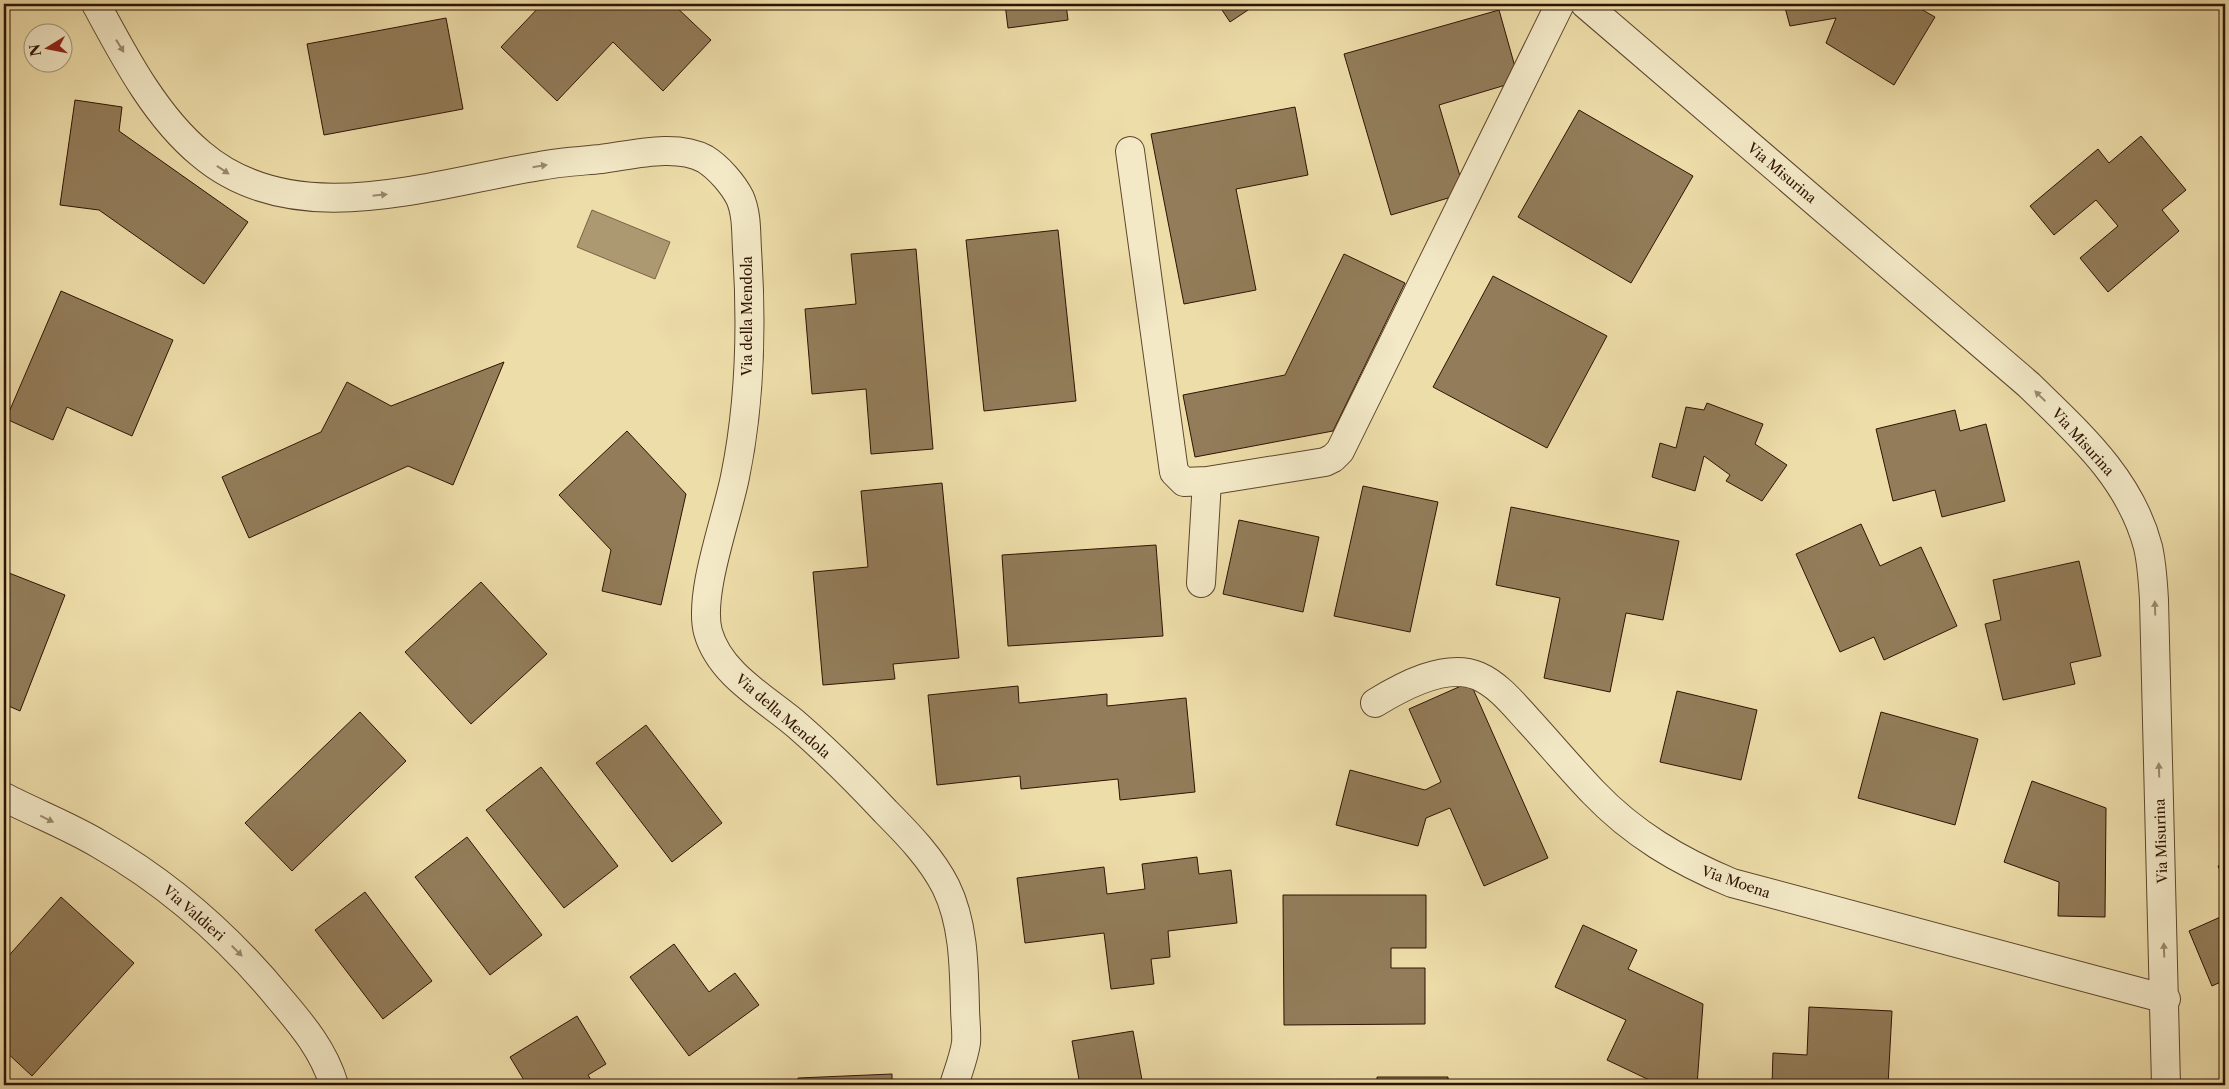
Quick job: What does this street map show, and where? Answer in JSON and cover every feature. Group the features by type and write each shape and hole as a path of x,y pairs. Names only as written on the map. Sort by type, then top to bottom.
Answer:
{"street":[{"name":"Via della Mendola","path":"96,4 151,96 177,130 199,153 226,173 257,187 315,197 362,197 420,190 541,166 643,154 685,152 706,160 731,185 739,197 746,227 750,281 748,366 743,436 707,604 709,635 721,659 734,674 798,726 857,781 907,834 946,888 960,933 965,991 966,1043 954,1085"},
{"path":"1130,151 1174,472 1184,482 1207,481 1325,462 1333,458 1340,451 1560,4"},
{"name":"Via Misurina","path":"1585,4 2029,385 2096,453 2123,488 2138,518 2149,549 2154,600 2166,999 2166,1085"},
{"path":"1200,582 1207,481"},
{"name":"Via Moena","path":"1375,703 1395,691 1436,676 1454,672 1478,676 1504,695 1616,815 1664,851 1698,869 1732,883 2166,999"},
{"name":"Via Valdieri","path":"4,797 98,844 158,882 196,912 256,970 301,1024 317,1046 334,1085"}],"shaded area":[{"path":"592,210 670,242 655,279 577,247"}],"building":[{"path":"542,4 673,4 711,40 663,91 613,42 557,101 501,47"},
{"path":"1005,4 1066,4 1068,20 1008,28"},
{"path":"1218,4 1257,4 1230,22"},
{"path":"1784,4 1912,4 1935,17 1894,85 1826,43 1836,18 1790,26"},
{"path":"1499,10 1519,81 1439,105 1465,193 1391,215 1344,54"},
{"path":"446,18 463,109 324,135 307,44"},
{"path":"75,100 122,107 119,131 248,222 204,284 99,210 60,205"},
{"path":"1295,107 1308,175 1236,189 1256,290 1184,304 1151,134"},
{"path":"1579,110 1693,176 1631,283 1518,217"},
{"path":"2141,136 2186,190 2162,210 2179,231 2108,292 2080,258 2118,226 2096,200 2054,235 2030,206 2098,149 2109,163"},
{"path":"1058,230 1076,401 984,411 966,240"},
{"path":"916,249 933,449 871,454 866,389 812,394 805,309 856,304 851,254"},
{"path":"1344,254 1405,283 1333,431 1195,457 1183,395 1285,375"},
{"path":"1493,276 1607,336 1547,448 1433,387"},
{"path":"61,291 173,340 132,436 67,407 53,440 6,419"},
{"path":"504,362 453,485 408,466 249,538 222,477 321,432 347,382 391,406"},
{"path":"1707,403 1763,424 1755,444 1787,465 1762,501 1726,481 1730,475 1704,456 1695,491 1652,477 1660,443 1676,448 1686,407 1704,410"},
{"path":"1955,410 1960,431 1986,424 2005,501 1942,517 1935,490 1893,501 1876,429"},
{"path":"627,431 686,494 661,605 602,591 611,550 559,495"},
{"path":"942,483 959,658 893,664 895,679 823,685 813,572 868,567 861,491"},
{"path":"1363,486 1438,502 1410,632 1334,616"},
{"path":"1511,507 1679,541 1663,620 1626,613 1610,692 1544,678 1560,598 1496,585"},
{"path":"1239,520 1319,537 1303,612 1223,594"},
{"path":"1861,524 1880,566 1921,547 1957,626 1884,660 1874,637 1840,652 1796,554"},
{"path":"1156,545 1163,636 1008,646 1002,555"},
{"path":"2079,561 2101,656 2070,663 2075,684 2003,700 1985,624 2001,620 1993,580"},
{"path":"4,571 65,595 20,711 4,704"},
{"path":"481,582 547,654 471,724 405,652"},
{"path":"1470,682 1548,858 1484,886 1450,808 1426,818 1418,846 1336,825 1350,770 1425,790 1441,782 1409,709"},
{"path":"1018,686 1019,703 1107,694 1107,706 1186,698 1195,792 1120,800 1118,779 1021,789 1020,776 937,785 928,695"},
{"path":"1677,691 1757,710 1741,780 1660,762"},
{"path":"360,712 406,761 292,871 245,823"},
{"path":"1881,712 1978,739 1955,825 1858,798"},
{"path":"646,725 722,823 672,862 596,763"},
{"path":"541,767 618,866 564,908 486,810"},
{"path":"2032,781 2106,808 2105,917 2058,916 2059,882 2004,862"},
{"path":"467,837 542,935 490,975 415,877"},
{"path":"1197,857 1199,874 1231,870 1237,923 1168,931 1170,957 1151,959 1154,984 1111,989 1104,933 1025,943 1017,878 1104,867 1107,894 1145,889 1142,864"},
{"path":"2225,863 2225,882 2218,866"},
{"path":"365,892 432,981 383,1019 315,930"},
{"path":"1283,895 1426,895 1426,948 1391,948 1391,968 1425,968 1425,1024 1284,1025"},
{"path":"61,897 134,963 32,1076 4,1050 4,961"},
{"path":"2225,915 2225,980 2212,986 2189,931"},
{"path":"1583,925 1637,950 1628,969 1703,1004 1697,1085 1660,1085 1607,1060 1626,1020 1555,987"},
{"path":"674,944 709,992 735,973 759,1005 689,1056 630,977"},
{"path":"1809,1007 1892,1011 1888,1085 1772,1085 1773,1053 1807,1055"},
{"path":"577,1016 606,1064 588,1075 594,1085 527,1085 510,1057"},
{"path":"1133,1031 1142,1080 1124,1083 1124,1085 1080,1085 1072,1041"},
{"path":"892,1074 892,1085 798,1085 798,1078"},
{"path":"1377,1077 1448,1077 1448,1085 1377,1085"}]}
